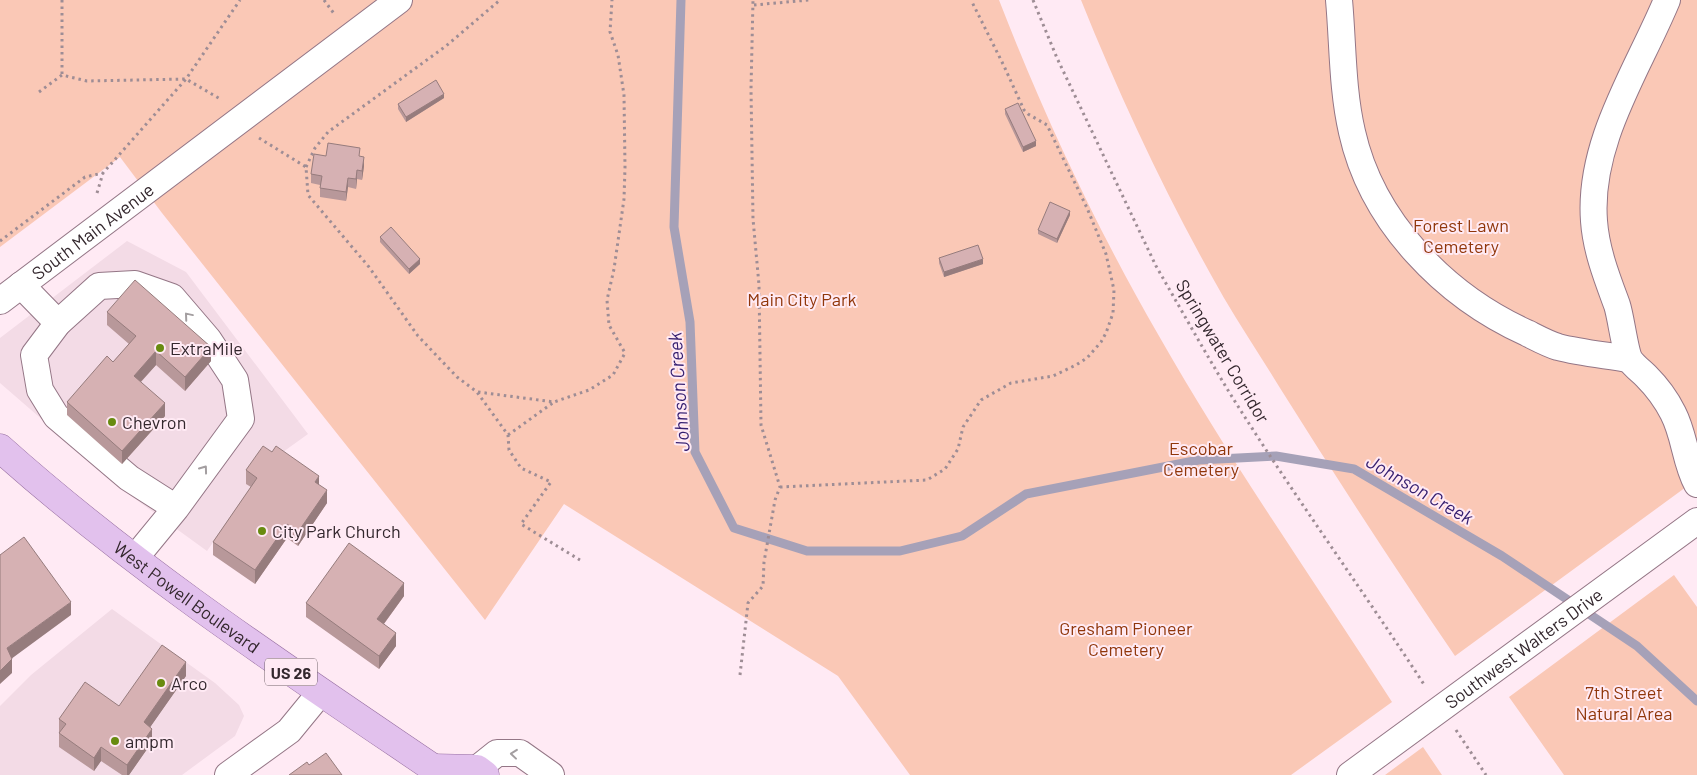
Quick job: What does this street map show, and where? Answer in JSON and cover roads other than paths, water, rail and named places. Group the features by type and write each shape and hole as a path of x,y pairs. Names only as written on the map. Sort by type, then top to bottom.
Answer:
{"main road":[{"name":"West Powell Boulevard","path":"0,448 68,506 248,642 435,771 481,772"}],"street":[{"name":"South Main Avenue","path":"0,302 399,0"},
{"path":"1339,0 1346,94 1352,133 1367,178 1391,220 1419,256 1458,293 1507,324 1558,347 1629,359"},
{"path":"1667,0 1613,117 1601,154 1594,192 1594,222 1601,258 1620,314 1629,359 1661,393 1673,413 1681,434 1690,473 1697,484"},
{"path":"135,558 176,508 240,419 235,380 208,339 172,297 135,284 99,286 58,324 34,355 40,390 56,416 129,478 176,508"},
{"path":"21,285 58,324"},
{"name":"Southwest Walters Drive","path":"1350,775 1518,654 1697,521"},
{"path":"228,775 289,731 321,692"},
{"path":"481,772 497,753 520,753 551,775"}],"waterway":[{"name":"Johnson Creek","path":"681,0 674,227 690,322 695,452 734,528 807,551 900,551 962,536 1026,494 1199,460 1276,456 1354,469 1502,556 1637,646 1697,701"}],"place":[{"name":"ExtraMile","path":"160,348"},
{"name":"Chevron","path":"112,422"},
{"name":"City Park Church","path":"262,531"},
{"name":"Arco","path":"161,683"},
{"name":"ampm","path":"115,741"}],"park label":[{"name":"Forest Lawn Cemetery","path":"1461,235"},
{"name":"Main City Park","path":"802,299"},
{"name":"Escobar Cemetery","path":"1201,458"},
{"name":"Gresham Pioneer Cemetery","path":"1126,638"},
{"name":"7th Street Natural Area","path":"1624,702"}]}
